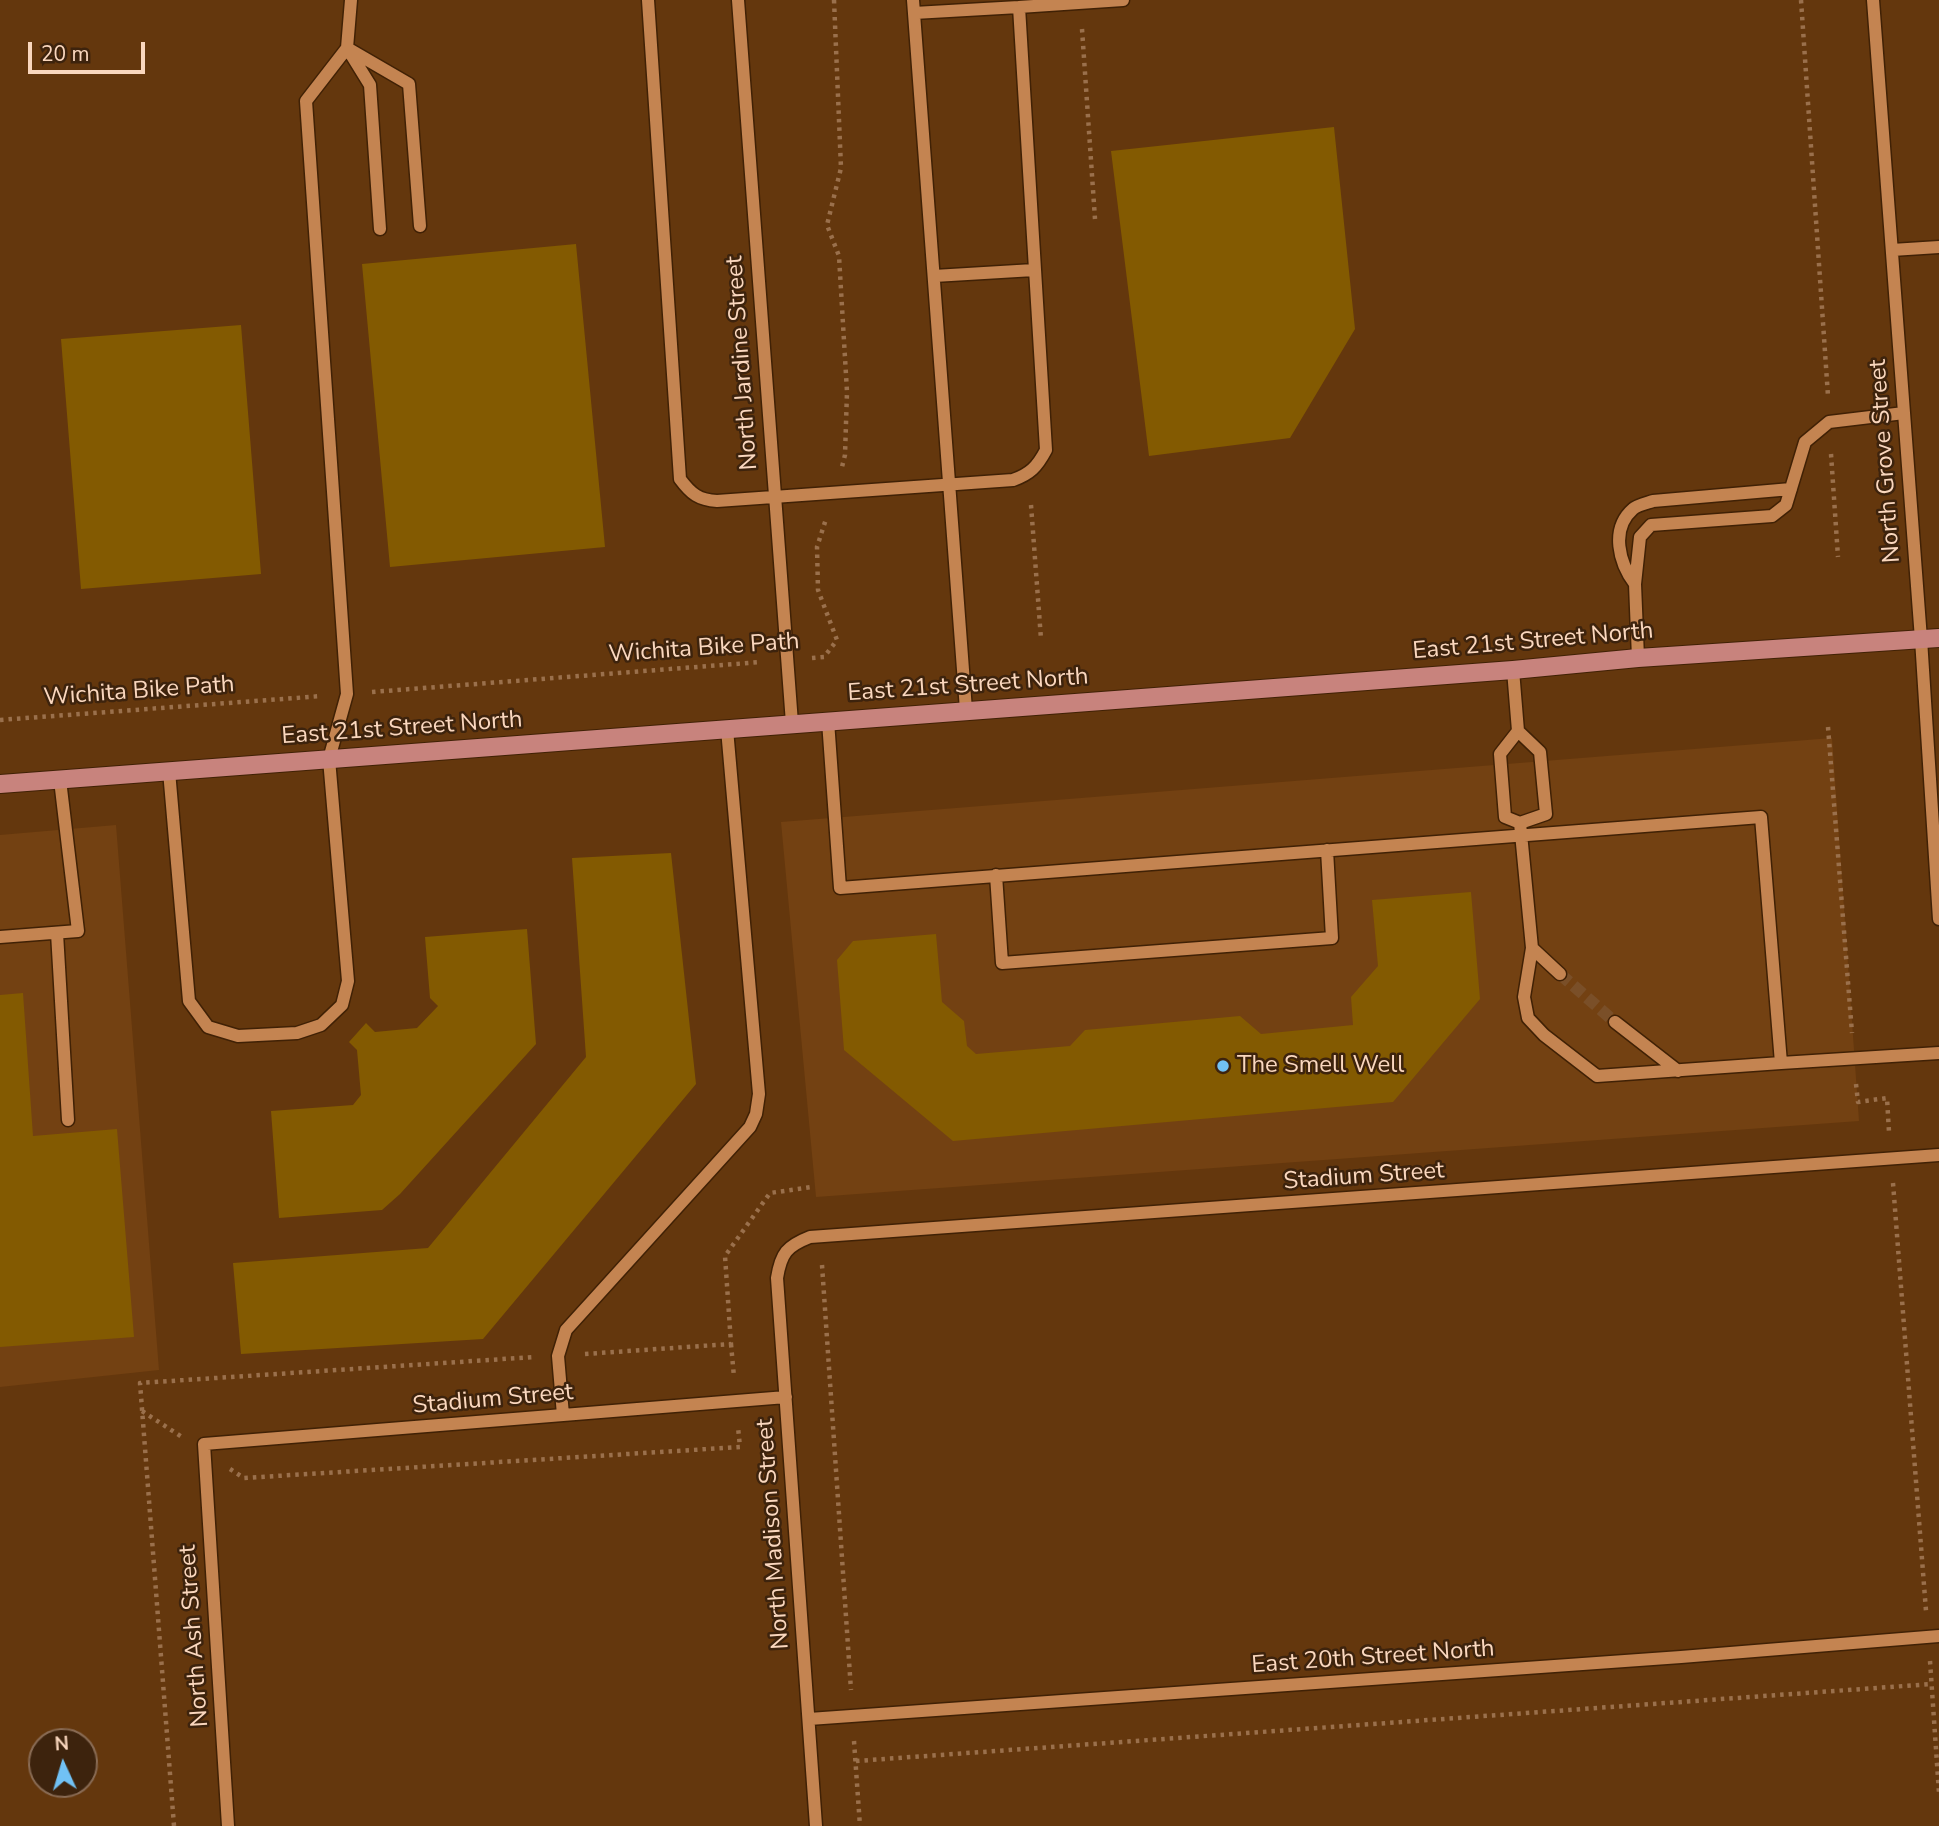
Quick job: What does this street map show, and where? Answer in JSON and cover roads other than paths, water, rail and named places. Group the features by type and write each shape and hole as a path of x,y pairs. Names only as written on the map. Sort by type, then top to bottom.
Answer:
{"main road":[{"name":"East 21st Street North","path":"0,784 1513,670 1638,658 1930,639"}],"street":[{"path":"169,771 190,1001 208,1027 238,1036 297,1033 321,1025 342,1005 348,981 329,759 347,694 306,101 347,48 351,0"},
{"path":"648,0 680,479 689,492 701,500 1013,480 1028,475 1039,463 1046,450 1019,7"},
{"name":"North Jardine Street","path":"738,0 792,723"},
{"path":"966,710 914,7 1019,7 1123,0"},
{"name":"North Grove Street","path":"1873,0 1904,413 1930,639 1939,919"},
{"path":"347,48 409,85 420,226"},
{"path":"347,48 370,85 380,229"},
{"path":"1892,250 1939,247"},
{"path":"934,276 1034,270"},
{"path":"1638,658 1635,584 1640,537 1651,525 1772,516 1786,505 1805,442 1829,422 1904,413"},
{"path":"1635,584 1619,553 1620,528 1633,508 1653,501 1791,489"},
{"path":"1513,670 1518,730 1540,752 1546,814 1520,829"},
{"path":"828,721 840,888 1327,850 1520,829 1761,817 1781,1063"},
{"path":"563,1415 558,1356 566,1330 750,1127 756,1114 759,1094 727,729"},
{"path":"1518,730 1500,754 1505,817 1520,829 1532,948 1524,997 1528,1018 1544,1035 1597,1076 1939,1053"},
{"path":"0,937 78,931 60,780"},
{"path":"996,876 1002,963 1332,938 1327,850"},
{"path":"57,933 68,1120"},
{"path":"1532,948 1560,974"},
{"path":"1615,1023 1678,1071"},
{"name":"Stadium Street","path":"793,1244 810,1237 1939,1155"},
{"name":"North Madison Street","path":"793,1244 780,1261 777,1278 816,1826"},
{"name":"Stadium Street","path":"204,1444 786,1397"},
{"name":"North Ash Street","path":"204,1444 228,1826"},
{"name":"East 20th Street North","path":"809,1719 1681,1657 1934,1636"}],"tunnel":[{"path":"1560,974 1615,1022"}],"place":[{"name":"The Smell Well","path":"1223,1066"}]}
